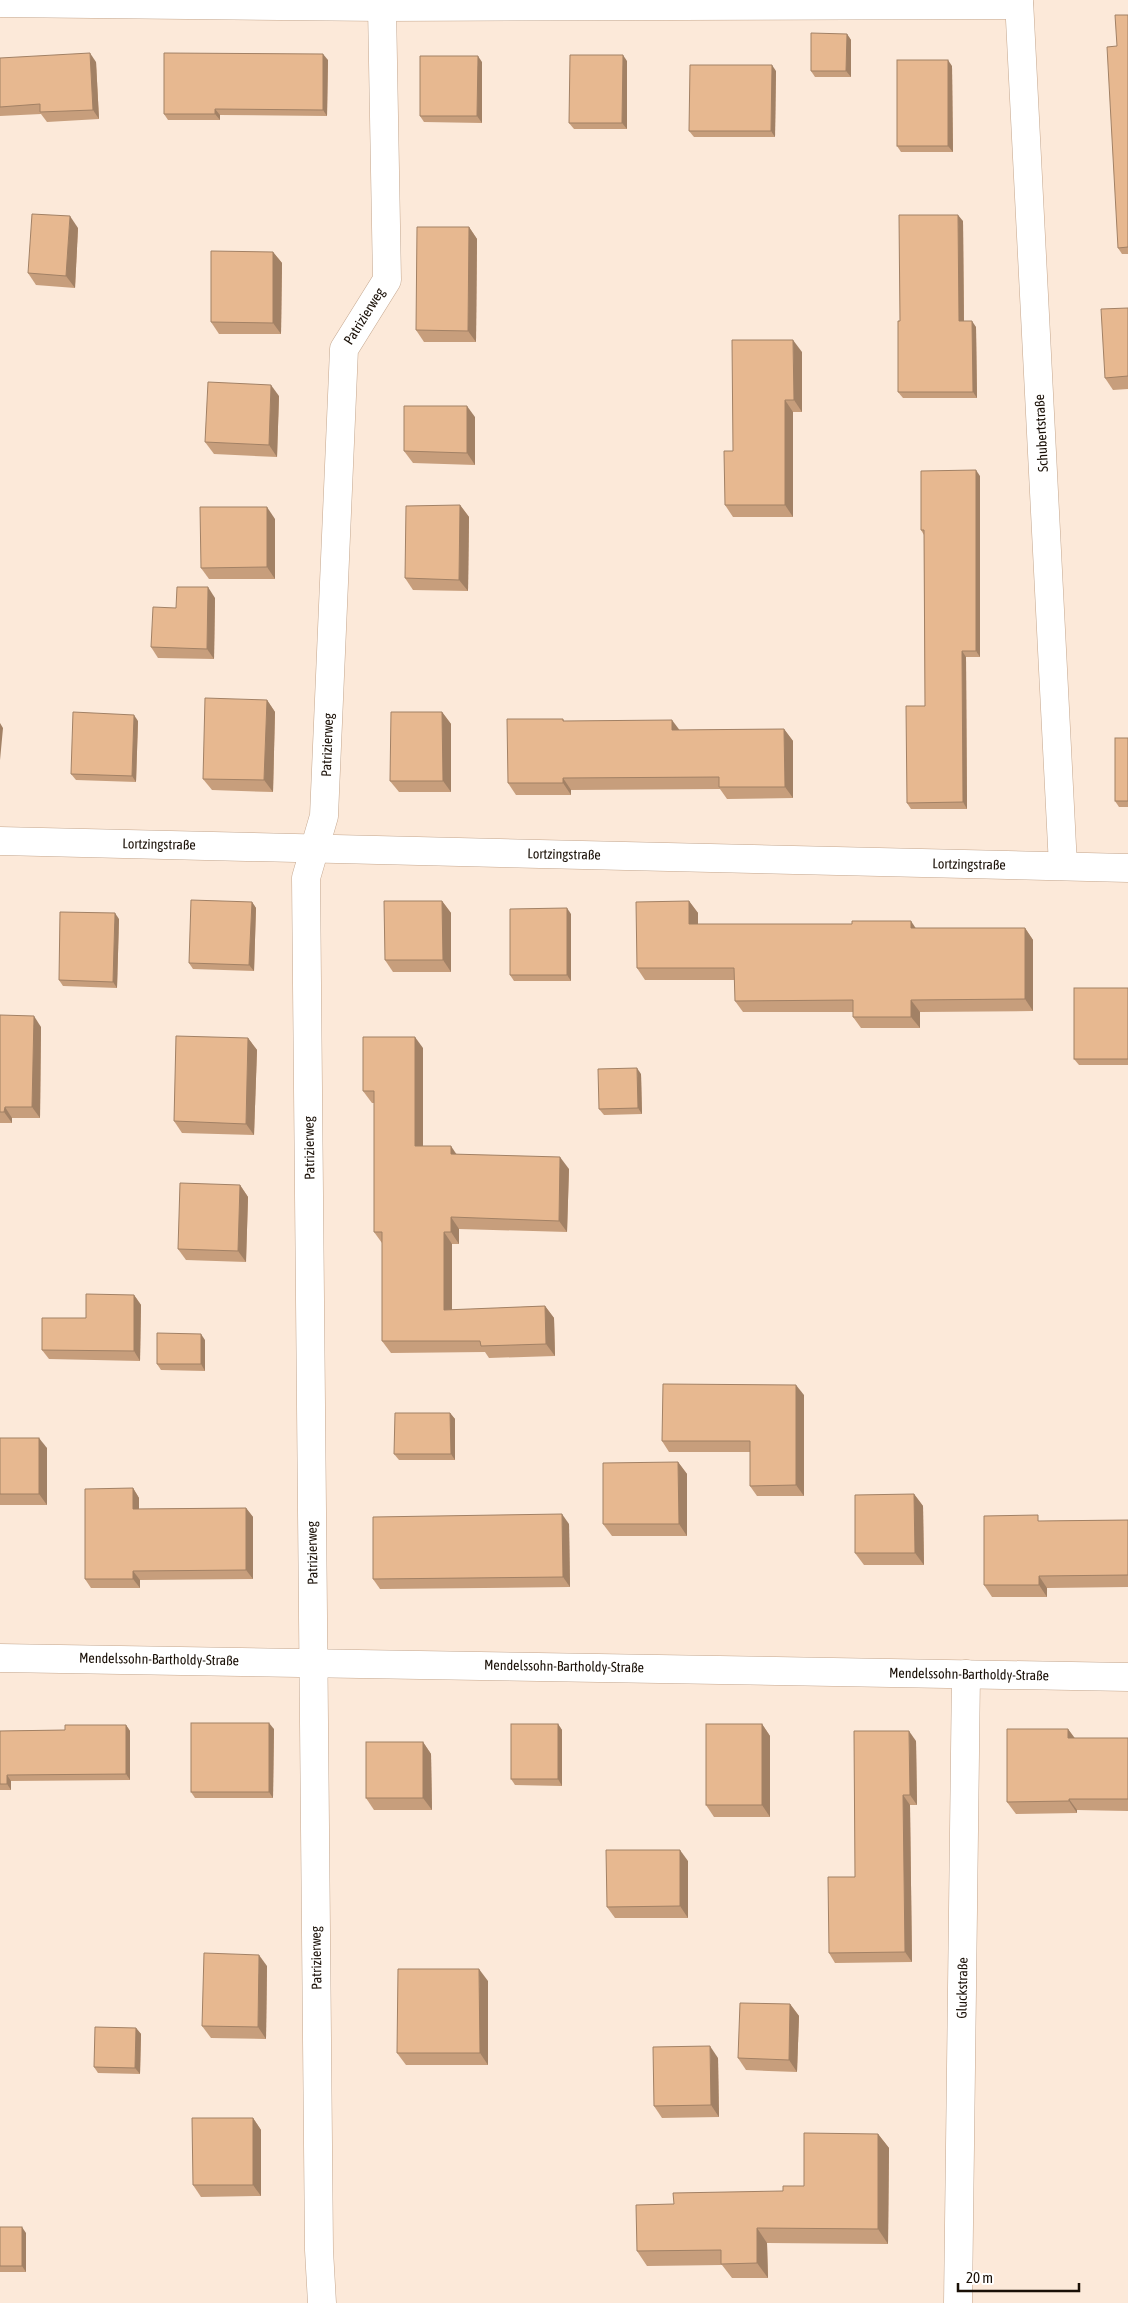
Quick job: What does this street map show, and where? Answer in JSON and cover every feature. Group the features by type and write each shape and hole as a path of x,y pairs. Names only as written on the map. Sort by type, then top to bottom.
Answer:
{"street":[{"path":"0,3 382,7 1019,3"},
{"name":"Schubertstraße","path":"1019,3 1064,866"},
{"name":"Patrizierweg","path":"322,2303 319,2213 306,878 324,816 344,349 387,280 382,7"},
{"name":"Lortzingstraße","path":"0,841 314,847 1128,868"},
{"name":"Mendelssohn-Bartholdy-Straße","path":"0,1658 313,1661 1128,1677"},
{"name":"Gluckstraße","path":"958,2303 966,1674"}],"building":[{"path":"1115,15 1128,15 1128,247 1118,248 1107,47 1117,46"},
{"path":"811,33 847,34 846,71 811,71"},
{"path":"90,53 93,110 40,112 40,104 0,107 0,58"},
{"path":"164,53 323,54 323,110 215,109 215,114 164,114"},
{"path":"570,55 623,55 622,123 569,123"},
{"path":"420,56 478,56 477,116 420,116"},
{"path":"897,60 948,60 948,146 897,146"},
{"path":"690,65 772,65 771,131 689,131"},
{"path":"32,214 70,216 66,276 28,273"},
{"path":"899,215 958,215 959,321 972,321 973,392 898,392 898,321 900,321"},
{"path":"417,227 469,227 468,331 416,330"},
{"path":"211,251 273,252 273,323 211,322"},
{"path":"1128,308 1128,376 1105,378 1101,309"},
{"path":"732,340 793,340 794,400 785,400 785,505 725,505 724,451 733,451"},
{"path":"208,382 271,385 269,445 205,442"},
{"path":"404,406 467,406 467,453 404,451"},
{"path":"976,470 976,651 962,651 963,802 907,803 906,706 925,706 924,530 921,530 921,471"},
{"path":"460,505 459,580 405,578 406,506"},
{"path":"200,507 267,507 267,567 201,568"},
{"path":"177,587 208,587 207,649 151,647 153,607 176,608"},
{"path":"205,698 267,700 264,780 203,779"},
{"path":"73,712 134,715 132,776 71,774"},
{"path":"391,712 442,712 443,781 390,781"},
{"path":"507,719 563,719 563,721 672,720 672,730 784,729 785,787 719,787 719,777 563,778 563,783 508,783"},
{"path":"1115,738 1128,738 1128,801 1115,801"},
{"path":"191,900 252,902 249,965 189,963"},
{"path":"384,901 442,901 443,960 385,960"},
{"path":"689,901 689,924 852,924 852,921 911,921 911,928 1025,928 1025,999 911,1000 911,1017 853,1017 853,1000 735,1001 734,968 637,968 636,902"},
{"path":"567,908 567,975 510,975 510,909"},
{"path":"60,912 115,913 113,982 59,980"},
{"path":"1074,988 1128,988 1128,1059 1074,1059"},
{"path":"0,1015 34,1016 32,1107 5,1107 4,1112 0,1112"},
{"path":"176,1036 248,1038 246,1124 174,1121"},
{"path":"363,1037 415,1037 415,1146 451,1146 451,1154 560,1157 559,1221 451,1217 451,1232 444,1232 444,1310 545,1306 546,1344 481,1346 480,1341 382,1341 382,1232 374,1232 374,1091 363,1091"},
{"path":"637,1068 638,1108 599,1109 598,1069"},
{"path":"180,1183 240,1185 238,1251 178,1249"},
{"path":"86,1294 134,1295 134,1351 42,1350 42,1318 86,1318"},
{"path":"157,1333 201,1334 201,1364 157,1364"},
{"path":"663,1384 796,1385 796,1485 750,1486 750,1441 662,1441"},
{"path":"395,1413 450,1413 451,1454 394,1454"},
{"path":"0,1438 39,1438 39,1494 0,1494"},
{"path":"678,1462 679,1524 603,1524 603,1463"},
{"path":"133,1488 133,1509 246,1508 246,1570 133,1571 133,1579 85,1579 85,1489"},
{"path":"914,1494 915,1553 855,1553 855,1495"},
{"path":"562,1514 563,1577 373,1579 373,1517"},
{"path":"1038,1515 1038,1521 1128,1520 1128,1575 1039,1576 1039,1585 984,1585 984,1516"},
{"path":"191,1723 269,1723 269,1792 191,1792"},
{"path":"511,1724 558,1724 558,1779 511,1779"},
{"path":"706,1724 762,1724 762,1805 706,1805"},
{"path":"65,1725 126,1725 126,1774 7,1775 7,1784 0,1784 0,1731 65,1730"},
{"path":"1007,1729 1068,1729 1068,1738 1128,1738 1128,1799 1007,1802"},
{"path":"854,1731 909,1731 910,1795 903,1795 905,1952 829,1953 828,1877 855,1877"},
{"path":"366,1742 423,1742 423,1798 366,1798"},
{"path":"606,1850 680,1850 680,1906 607,1907"},
{"path":"204,1953 259,1955 258,2027 202,2026"},
{"path":"398,1969 479,1969 480,2053 397,2053"},
{"path":"740,2003 790,2004 789,2060 738,2058"},
{"path":"95,2027 136,2028 135,2068 94,2067"},
{"path":"710,2046 711,2105 654,2106 653,2047"},
{"path":"192,2118 253,2118 253,2185 193,2185"},
{"path":"804,2133 878,2134 878,2229 757,2228 757,2263 721,2264 721,2250 637,2251 636,2205 674,2204 673,2193 783,2191 783,2186 804,2186"},
{"path":"0,2227 22,2227 22,2266 0,2266"}]}
